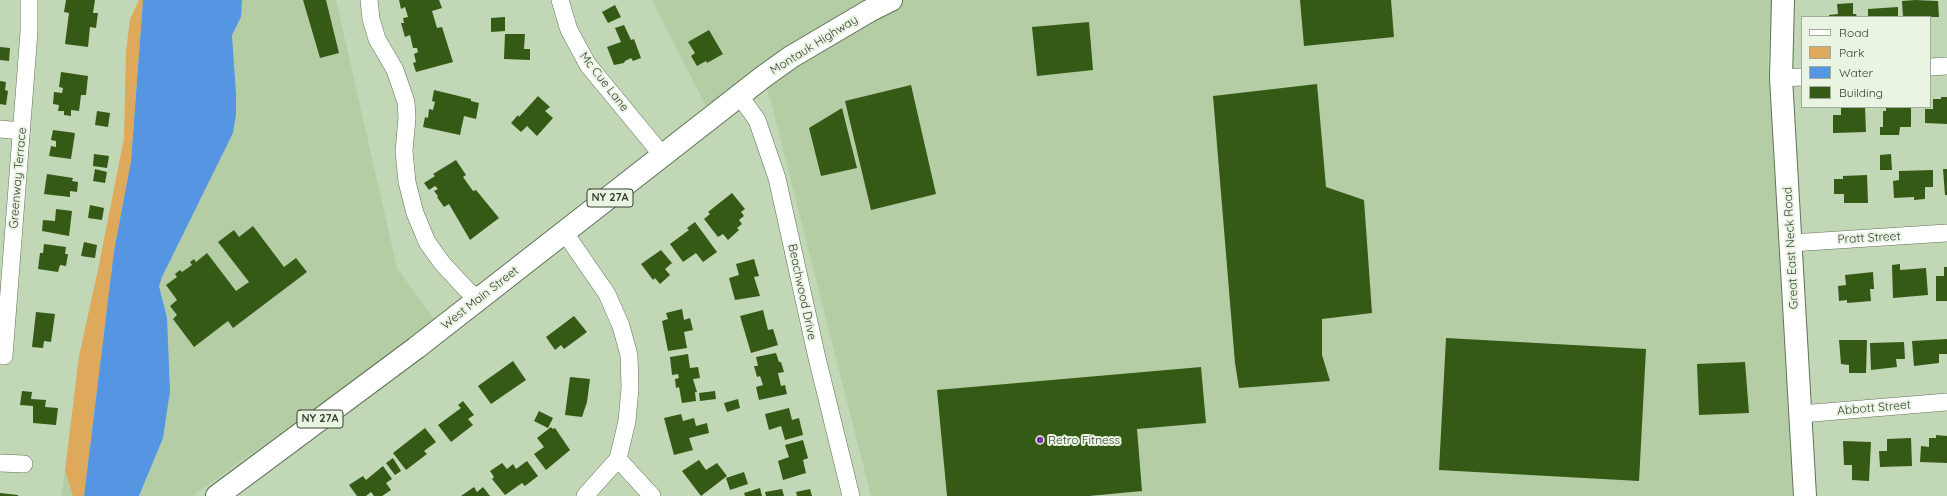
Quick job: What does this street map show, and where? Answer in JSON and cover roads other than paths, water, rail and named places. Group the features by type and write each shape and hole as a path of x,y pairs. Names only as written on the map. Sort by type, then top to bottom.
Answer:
{"main road":[{"name":"Montauk Highway","path":"739,94 791,57 869,11 892,0"},
{"name":"Great East Neck Road","path":"1783,0 1791,78 1792,243 1805,496"},
{"name":"West Main Street","path":"217,496 565,233 739,94"}],"street":[{"name":"Greenway Terrace","path":"4,356 5,271 22,131 29,32 29,0"},
{"path":"369,0 371,19 377,39 395,70 406,102 407,118 404,151 406,174 415,213 427,242 442,263 467,290 479,299"},
{"name":"Mc Cue Lane","path":"560,0 569,30 588,65 663,156"},
{"path":"1931,67 1947,66"},
{"name":"Beachwood Drive","path":"739,94 757,120 778,178 817,358 851,496"},
{"path":"0,129 22,131"},
{"path":"565,233 607,294 621,326 629,355 630,388 627,421 618,459 586,496"},
{"name":"Pratt Street","path":"1792,243 1947,234"},
{"name":"Abbott Street","path":"1801,414 1947,402"},
{"path":"618,459 652,496"},
{"path":"0,463 24,464"}],"water":[{"path":"143,0 242,0 241,17 232,35 236,115 233,133 162,277 159,286 167,318 170,391 163,438 139,496 84,496 114,251 131,161"}],"place":[{"name":"Retro Fitness","path":"1040,440"}]}
